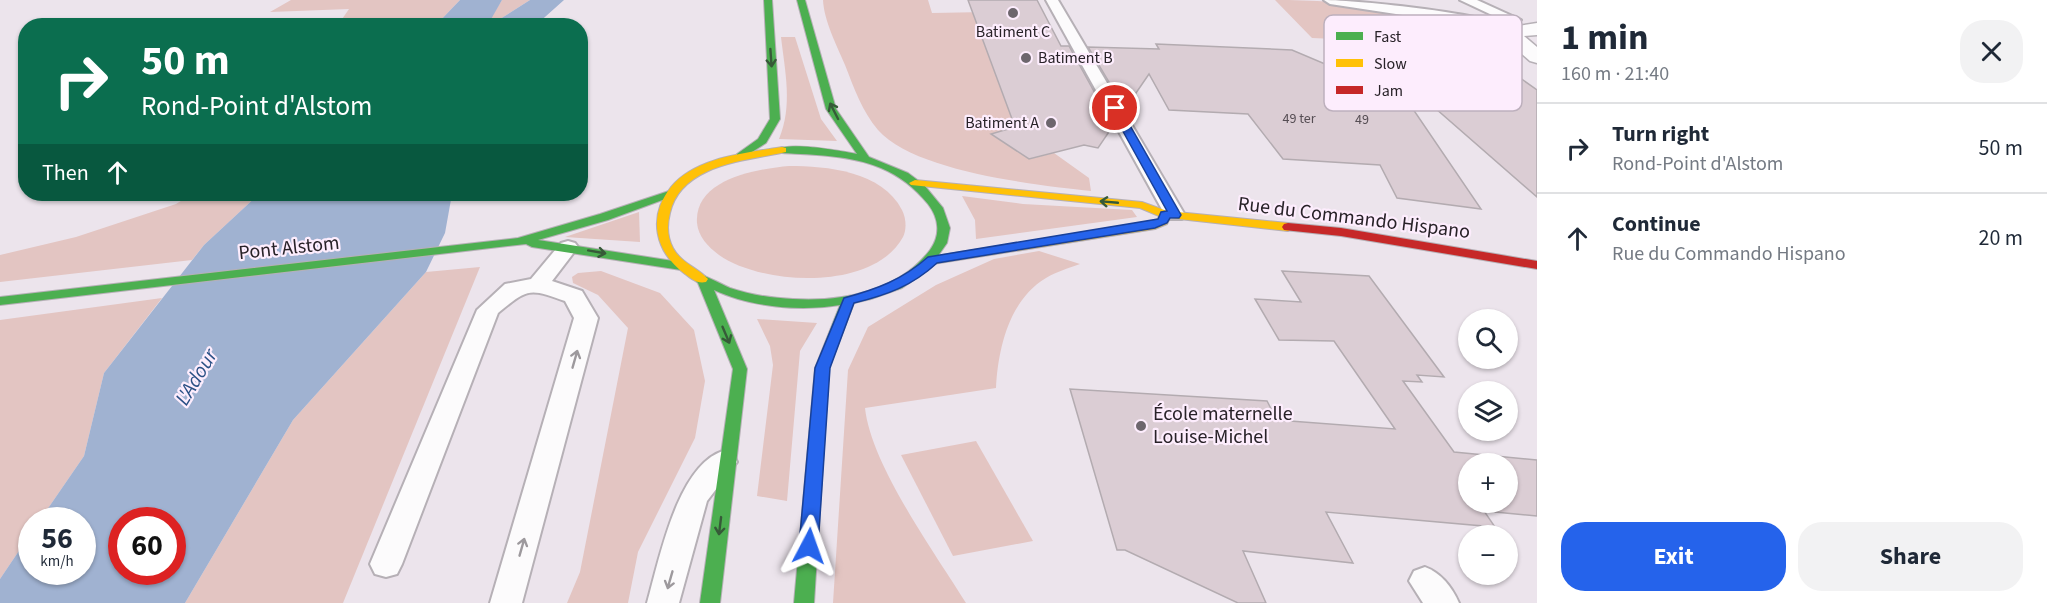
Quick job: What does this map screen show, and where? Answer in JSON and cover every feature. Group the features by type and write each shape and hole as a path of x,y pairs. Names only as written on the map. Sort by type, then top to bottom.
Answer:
{"main road":[{"path":"741,156 762,141 775,119 768,0"},
{"path":"801,0 831,109 866,160"},
{"path":"782,150 825,151 866,160 892,170 915,183 933,200 943,219 943,239 933,260 913,277 894,287 848,301 797,304 746,297 704,281 681,266 662,242 660,216 672,193 689,178 713,165 741,156 782,150"},
{"name":"Rue du Commando Hispano","path":"915,183 1142,205 1170,215 1341,232 1537,265"},
{"path":"519,242 604,217 672,193"},
{"path":"933,260 1155,225 1170,215"},
{"path":"519,242 568,247 681,266"},
{"name":"Pont Alstom","path":"0,301 519,242"},
{"path":"704,281 740,369 710,603"},
{"path":"808,599 822,368 848,301"}],"street":[{"path":"1522,45 1537,57"}],"lane":[{"path":"1052,0 1170,215"},
{"path":"1330,0 1427,15"},
{"path":"1466,0 1502,15"},
{"path":"1522,23 1536,29"},
{"path":"538,284 568,247"},
{"path":"386,564 488,310 513,289 538,284 574,296 586,318 506,603"},
{"path":"663,603 694,496 730,454"}],"shaded area":[{"path":"291,0 460,0 443,18 343,18 349,9 270,12"},
{"path":"502,0 530,0 502,18 491,18"},
{"path":"823,0 928,0 932,13 986,12 1002,92 1006,103 1013,104 1020,121 999,127 1003,131 991,134 1029,159 1054,153 1089,178 1091,191 978,174 919,156 896,144 878,130 863,107 831,33"},
{"path":"1275,0 1361,5 1419,15 1324,15 1324,39 1312,38"},
{"path":"781,37 795,37 821,119 837,141 779,139 787,101"},
{"path":"789,166 820,167 852,173 881,187 893,197 902,210 905,220 903,237 889,255 868,267 844,275 817,278 762,273 738,265 719,255 704,241 697,223 699,208 716,186 745,174"},
{"path":"962,196 1023,204 1132,210 1137,217 976,239 975,220"},
{"path":"181,201 251,201 204,245 192,260 0,282 0,255 76,237"},
{"path":"639,212 640,242 565,237"},
{"path":"1039,251 1080,264 1058,272 1033,287 1014,312 999,357 996,388 865,408 870,431 891,482 966,603 833,603 848,370 868,327 936,285 994,259"},
{"path":"480,267 343,603 185,603 293,420 426,272"},
{"path":"601,271 660,293 694,330 705,381 695,438 638,552 628,603 567,603 580,572 628,328 598,295 573,283 572,277 578,273"},
{"path":"162,298 104,373 84,456 49,507 18,507 18,552 0,579 0,320"},
{"path":"757,319 817,323 800,351 787,501 757,496 773,365 770,346"},
{"path":"976,441 1033,541 953,556 901,455"}],"water":[{"path":"460,0 502,0 492,18 443,18"},
{"path":"530,0 564,0 544,18 502,18"},
{"name":"L'Adour","path":"251,201 451,201 445,233 426,272 293,420 185,603 0,603 0,579 18,552 18,585 96,585 96,507 49,507 84,456 104,373 204,245"}],"building":[{"path":"968,0 1037,0 1061,46 1069,46 1113,126 1098,148 1084,145 1029,159 991,134 1015,127"},
{"path":"1156,44 1292,50 1324,64 1324,111 1414,111 1481,209 1397,198 1380,165 1283,159 1248,114 1169,110 1149,74 1125,109 1088,47 1159,49"},
{"path":"1522,79 1537,90 1537,197 1438,111 1522,111"},
{"path":"1282,271 1369,276 1444,377 1417,375 1422,382 1403,381 1454,452 1464,453 1458,453 1458,513 1485,513 1494,525 1326,512 1353,563 1243,551 1266,603 1238,603 1125,550 1117,550 1070,389 1267,401 1277,420 1395,429 1334,341 1279,340 1255,299 1301,302"},
{"path":"1518,458 1537,460 1537,516 1505,513 1518,513"}],"traffic: fast":[{"path":"741,156 762,141 775,119 768,0"},
{"path":"801,0 831,109 866,160"},
{"path":"701,279 727,291 759,300 795,304 831,303 866,296 897,285 923,267 941,243 944,228 937,208 920,188 904,175 866,159 824,152 782,150"},
{"path":"0,301 519,242 604,217 672,193"},
{"path":"532,243 681,266"},
{"path":"704,281 740,369 710,603"},
{"path":"804,603 822,368 848,301"}],"traffic: slow":[{"path":"701,279 679,263 667,249 662,232 666,203 676,189 690,177 707,168 745,156 782,150"},
{"path":"915,183 1142,205 1165,214 1288,227"},
{"path":"933,260 1155,225 1163,221 1165,214"}],"traffic: jam":[{"path":"1288,227 1341,232 1537,265"}],"place":[{"name":"Batiment C","path":"1013,13"},
{"name":"Batiment B","path":"1026,58"},
{"name":"Batiment A","path":"1051,123"},
{"name":"École maternelle Louise-Michel","path":"1141,426"}],"route":[{"path":"809,546 822,368 848,301 884,291 913,277 933,260 1046,240 1155,225 1163,221 1165,214 1175,215 1115,108"}]}
